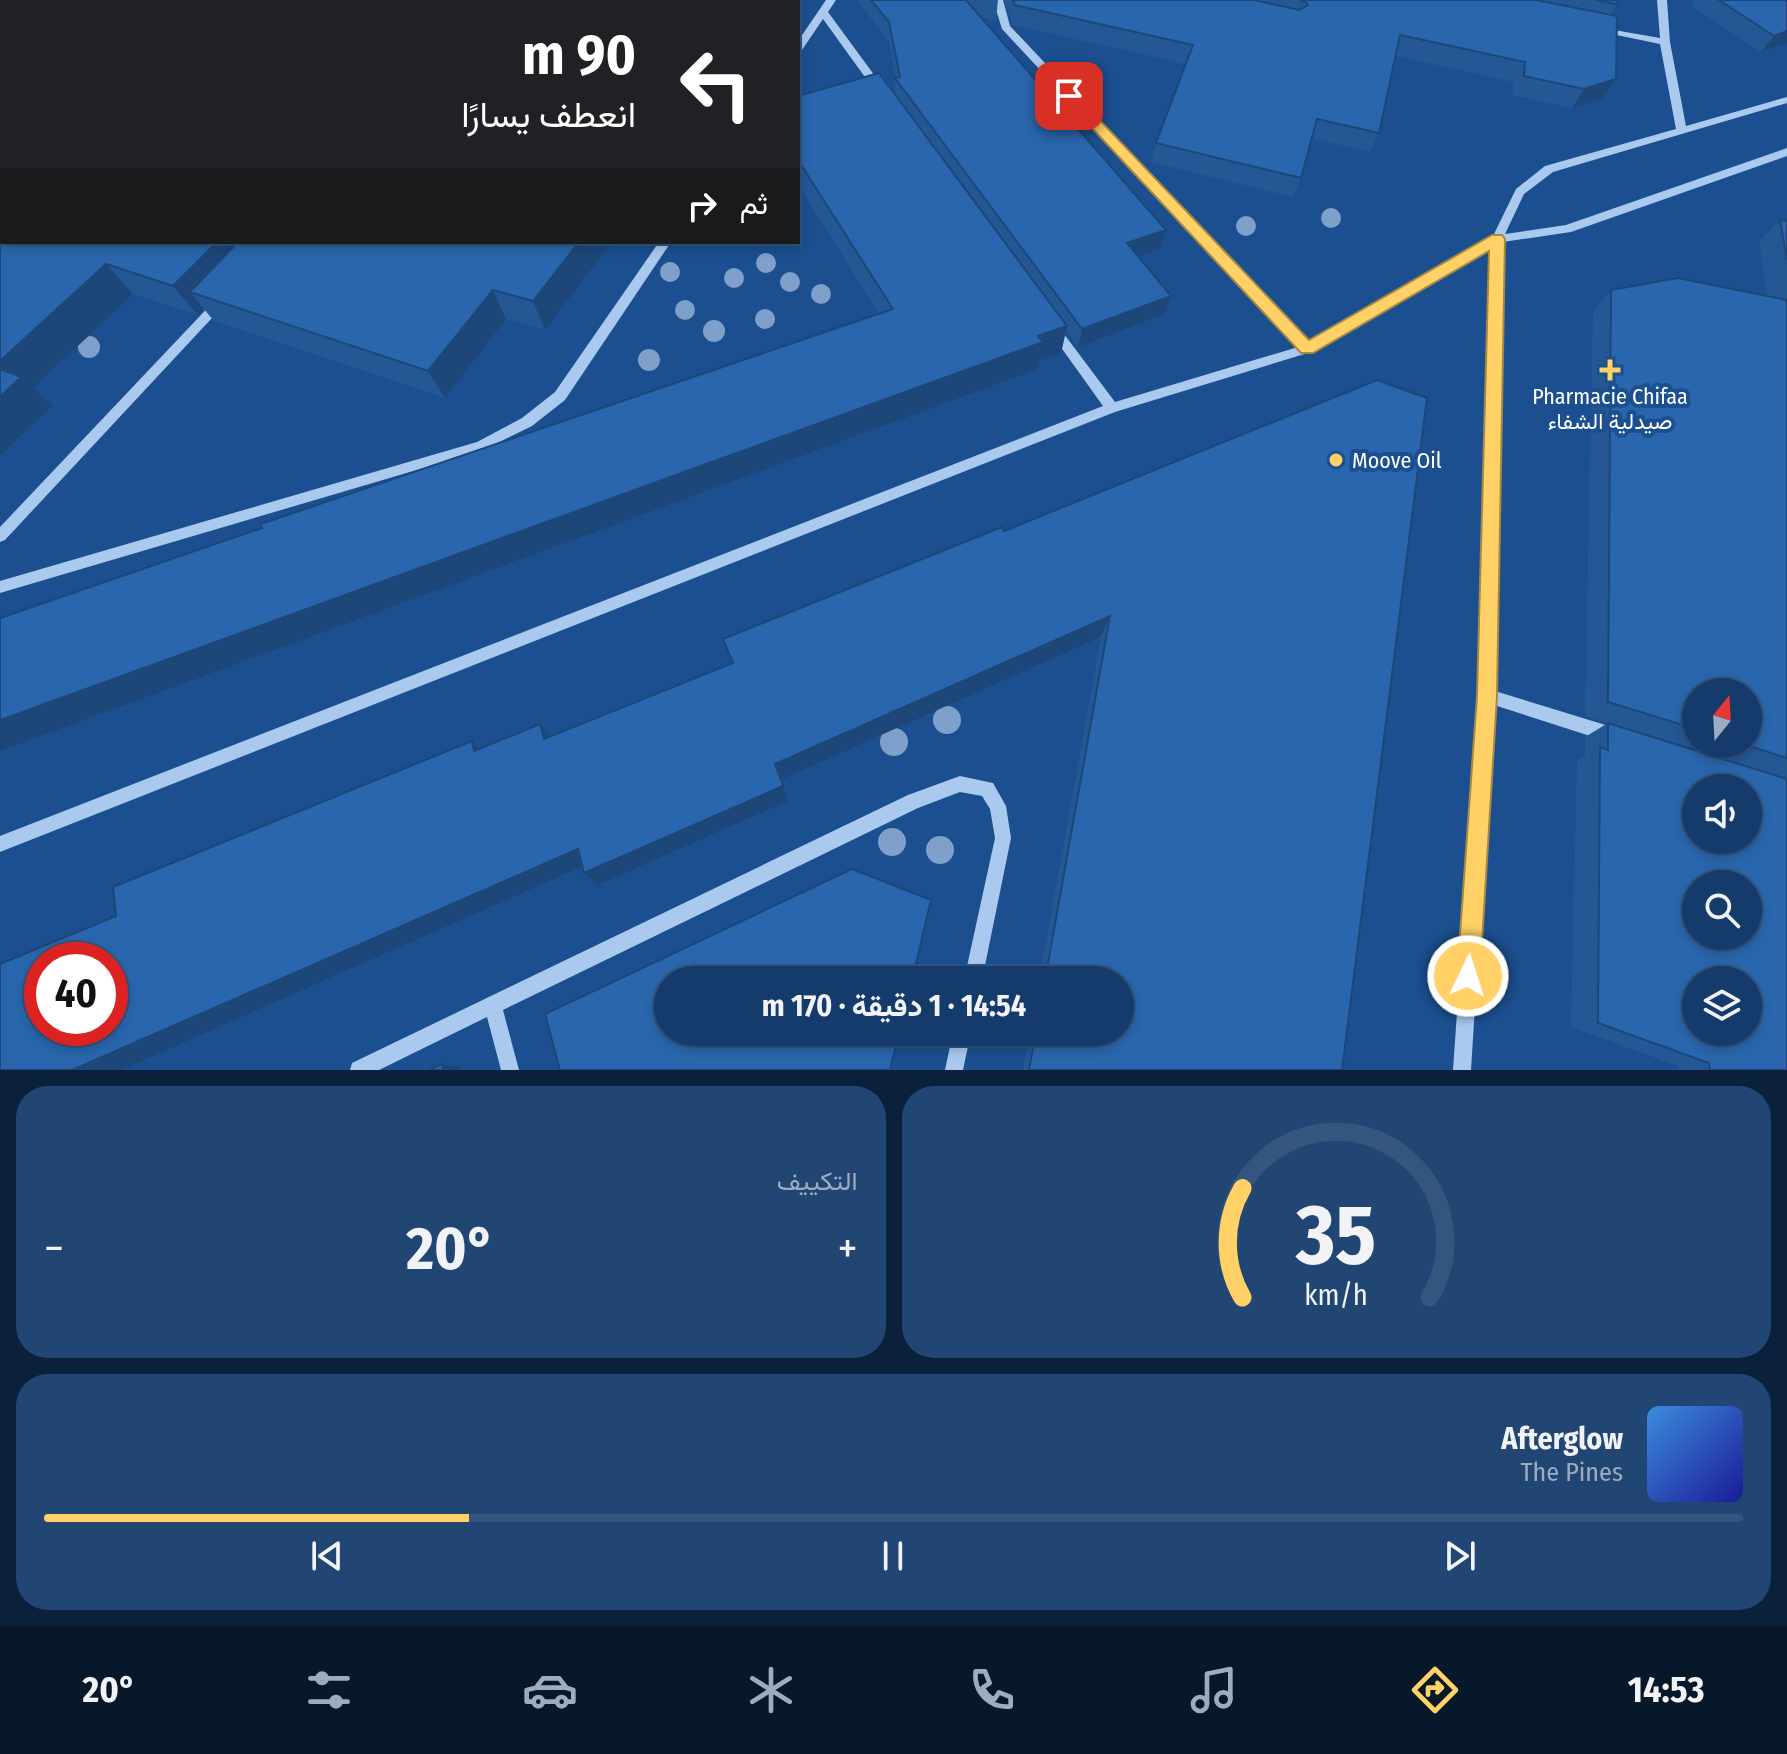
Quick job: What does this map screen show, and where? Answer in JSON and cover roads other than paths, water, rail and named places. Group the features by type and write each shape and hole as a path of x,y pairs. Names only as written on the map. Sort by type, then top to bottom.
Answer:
{"street":[{"path":"800,45 831,0"},
{"path":"998,0 1005,27 1307,349"},
{"path":"1664,0 1665,42 1681,129"},
{"path":"823,12 888,101"},
{"path":"1591,27 1665,42"},
{"path":"1462,1070 1487,696 1497,239 1520,192 1549,169 1787,100"},
{"path":"0,844 1112,408 1307,349 1497,239 1567,229 1787,152"},
{"path":"0,587 481,446 527,422 560,396 664,244"},
{"path":"0,536 228,295"},
{"path":"1047,319 1112,408"},
{"path":"1487,696 1622,738"},
{"path":"359,1070 914,801 960,784 987,789 998,806 1003,838 976,966"},
{"path":"493,1007 510,1070"},
{"path":"954,1070 959,1046"}],"place":[{"name":"Pharmacie Chifaa صيدلية الشفاء","path":"1610,370"},
{"name":"Moove Oil","path":"1336,460"}]}
